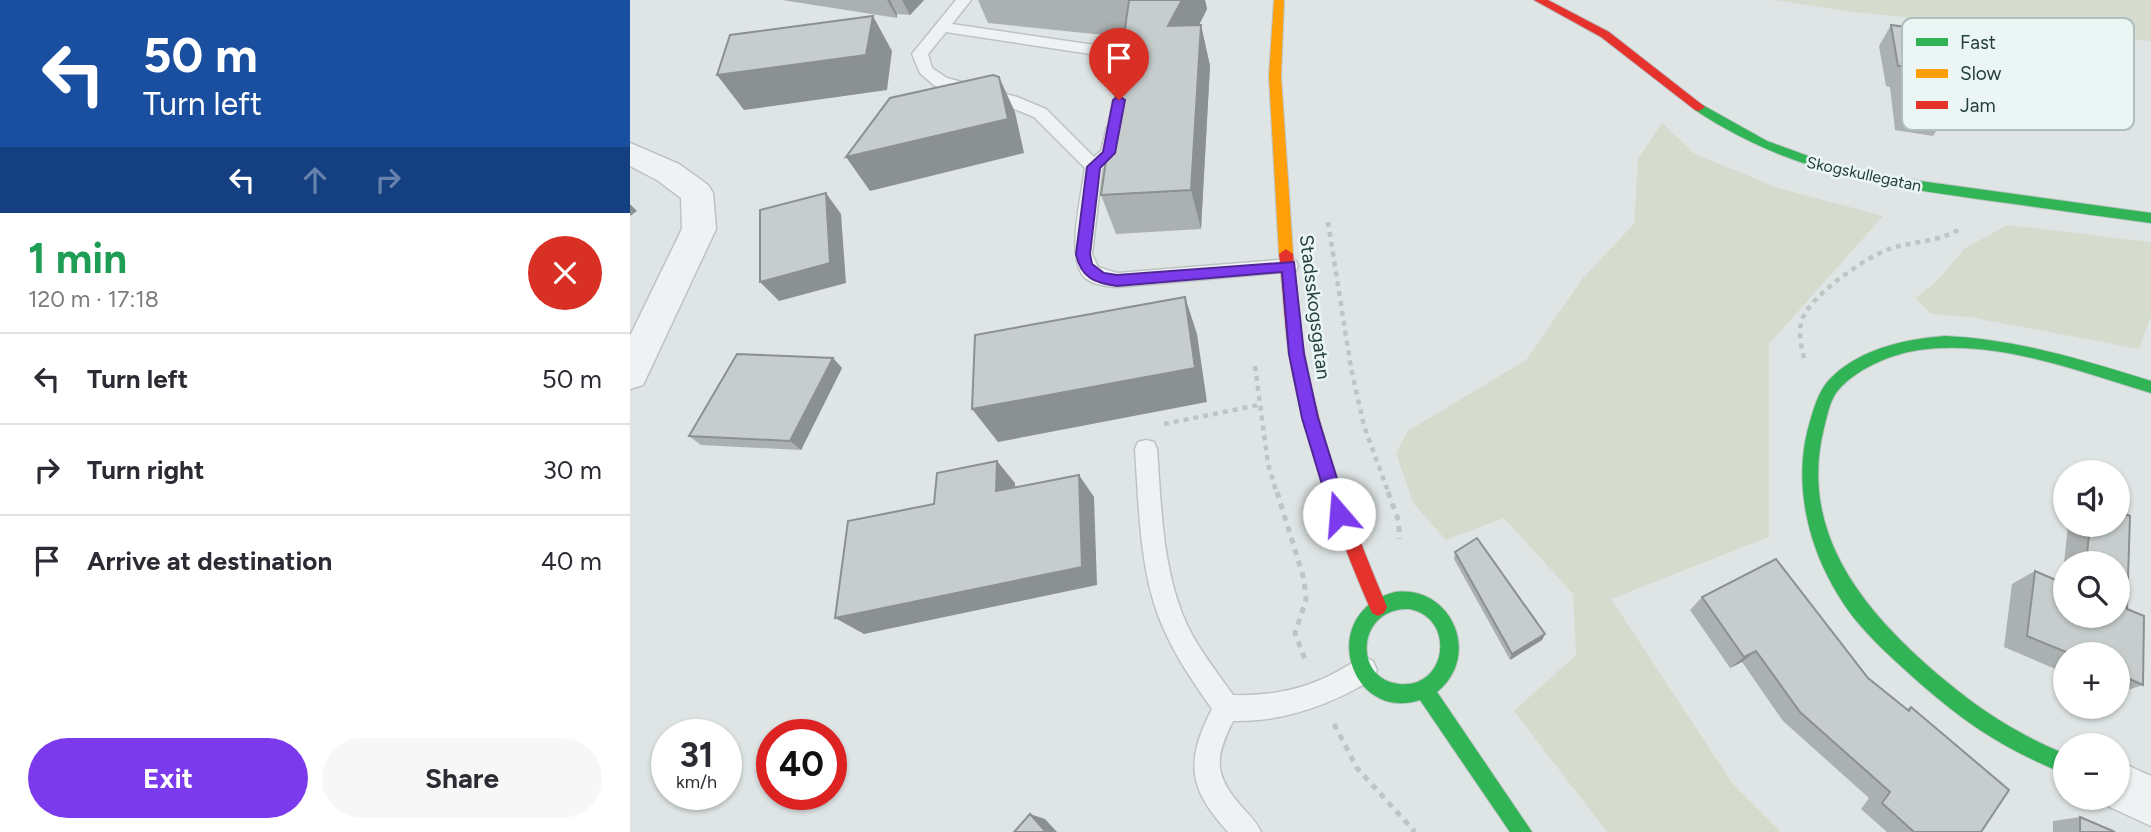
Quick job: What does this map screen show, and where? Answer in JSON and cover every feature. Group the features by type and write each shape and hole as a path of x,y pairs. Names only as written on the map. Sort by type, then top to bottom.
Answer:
{"street":[{"name":"Stadsskogsgatan","path":"1279,0 1275,76 1297,354 1310,418 1346,532 1378,607"},
{"name":"Skogskullegatan","path":"1539,0 1571,11 1607,32 1644,58 1672,86 1710,116 1782,154 1880,181 2151,218"},
{"path":"630,153 668,172 697,193 700,207 699,229 630,374"},
{"path":"2053,759 2010,740 1959,706 1894,648 1853,601 1827,553 1811,503 1810,456 1816,422 1833,386 1872,360 1897,349 1926,342 2031,352 2151,387"},
{"path":"1395,600 1413,601 1431,608 1444,623 1450,641 1449,660 1439,677 1424,689 1405,694 1385,690 1376,685 1364,670 1357,651 1359,630 1369,614 1378,607 1395,600"},
{"path":"1424,689 1522,832"},
{"path":"2130,791 2151,801"}],"lane":[{"path":"964,0 920,54 925,70 941,82 1010,101 1040,113 1094,167"},
{"path":"940,27 1108,52 1121,59 1124,73 1109,153 1094,167 1083,254 1091,272 1101,278 1117,280 1185,277 1289,266"},
{"path":"1149,438 1155,545 1166,596 1178,634 1226,708"},
{"path":"1226,708 1278,707 1319,695 1364,670"},
{"path":"1226,708 1208,740 1207,781 1223,807 1247,832"}],"path":[{"path":"1327,217 1351,368 1364,426 1399,522 1400,538 1394,547"},
{"path":"1833,386 1805,360 1800,340 1804,316 1830,288 1867,260 1889,249 1937,242 1962,229 1963,220"},
{"path":"1149,438 1259,405"},
{"path":"1338,734 1357,768 1415,832"}],"shaded area":[{"path":"1775,0 2151,0 2151,41 2134,39 2134,18 1914,18"},
{"path":"1662,123 1695,154 1778,188 1883,216 1769,344 1769,537 1611,599 1733,784 1781,832 1607,832 1514,711 1576,655 1573,594 1504,518 1446,540 1413,503 1396,453 1408,431 1526,360 1583,278 1634,224 1638,159"},
{"path":"2008,225 2151,242 2151,316 2139,349 1969,317 1931,314 1915,298 1936,282 1965,248"}],"building":[{"path":"1129,0 1182,0 1168,26 1201,25 1191,190 1101,195"},
{"path":"873,16 866,55 717,75 730,35"},
{"path":"1891,25 1902,26 1902,66 1898,66"},
{"path":"993,75 999,77 1008,119 846,157 890,98"},
{"path":"826,193 830,263 760,282 760,210"},
{"path":"1185,297 1195,368 972,409 975,335"},
{"path":"737,354 833,358 790,441 689,436"},
{"path":"997,461 996,491 1079,475 1082,567 835,618 848,521 934,504 937,473"},
{"path":"2089,537 2129,537 2129,551 2087,551"},
{"path":"1477,538 1545,634 1512,654 1455,552"},
{"path":"1776,559 1868,678 1909,711 1911,707 2009,790 1981,832 1914,832 1882,803 1890,792 1800,712 1756,651 1744,657 1702,597"},
{"path":"2035,571 2053,579 2053,628 2130,628 2130,610 2144,616 2143,685 2130,679 2130,642 2053,642 2053,647 2027,636"},
{"path":"1030,814 1046,832 1014,832"},
{"path":"2080,817 2115,832 2080,832"}],"traffic: fast":[{"path":"1699,107 1731,128 1763,144 1829,168 1898,182 2151,218"},
{"path":"2053,759 2007,738 1949,697 1878,632 1853,601 1830,560 1814,514 1810,467 1818,420 1830,390 1850,371 1872,359 1918,344 1974,343 2004,347 2066,361 2151,387"},
{"path":"1404,600 1422,604 1437,614 1447,629 1451,647 1447,665 1437,680 1422,690 1404,694 1386,690 1371,680 1361,665 1357,647 1361,629 1371,614 1386,604 1404,600"},
{"path":"1424,689 1522,832"}],"traffic: slow":[{"path":"1279,0 1275,76 1286,254"}],"traffic: jam":[{"path":"1539,0 1605,34 1699,107"},
{"path":"1286,254 1295,343 1312,420 1341,514 1378,607"}],"route":[{"path":"1119,100 1109,153 1094,167 1083,254 1086,265 1101,278 1117,280 1185,277 1289,266 1297,354 1310,418 1339,514"}]}
